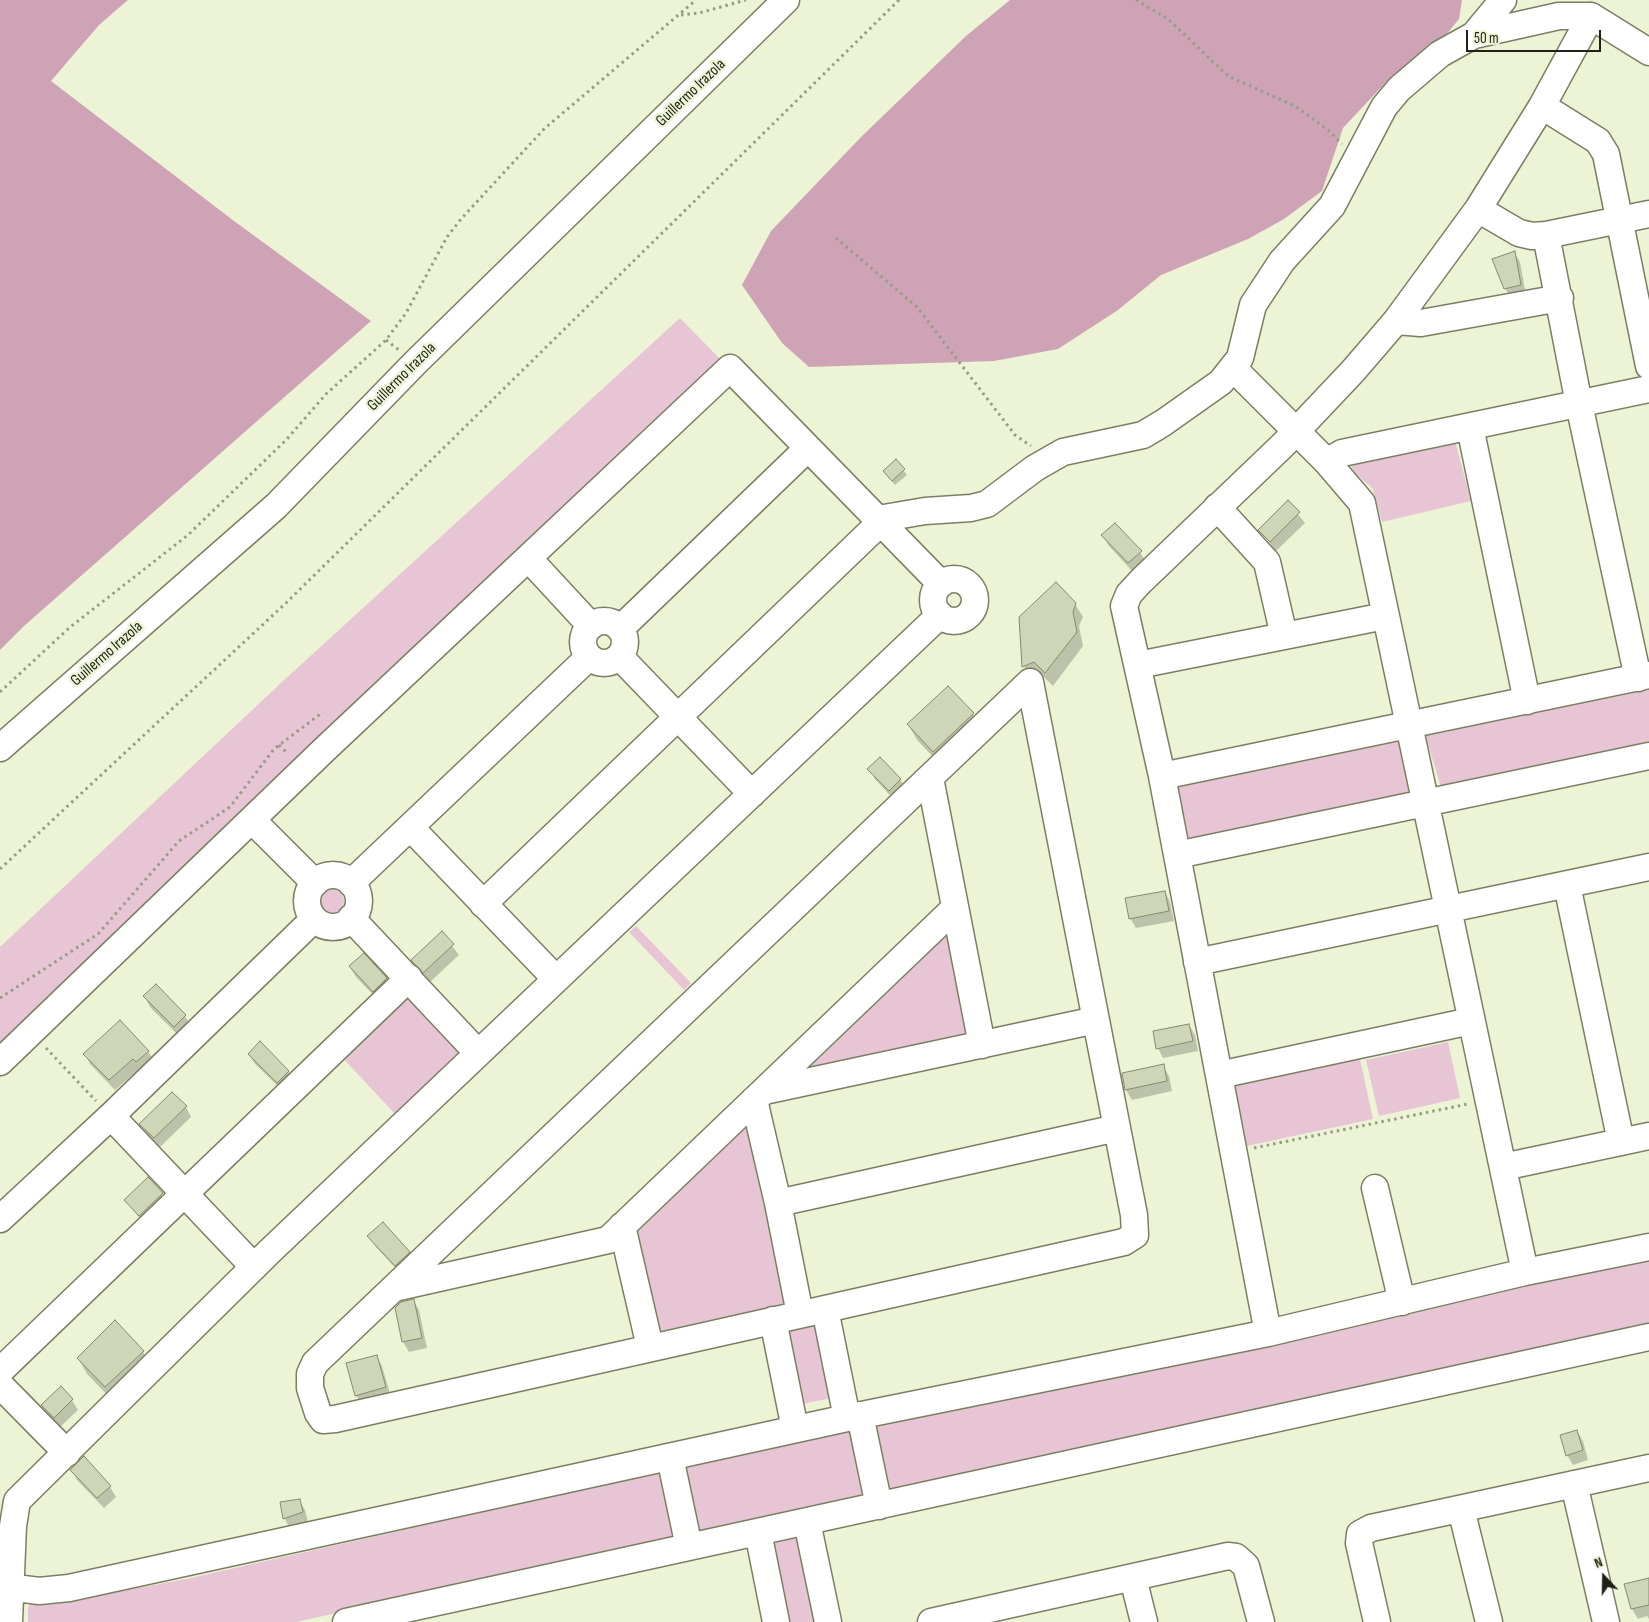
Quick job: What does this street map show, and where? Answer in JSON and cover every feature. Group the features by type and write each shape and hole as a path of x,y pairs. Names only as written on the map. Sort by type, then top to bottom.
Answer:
{"street":[{"name":"Guillermo Irazola","path":"4,744 276,506 415,363 786,0"},
{"path":"1474,35 1503,0"},
{"path":"483,904 678,718 880,521 925,511 971,508 986,504 1063,452 1143,435 1220,382 1240,358 1253,305 1282,261 1332,206 1384,107 1399,89 1440,54 1474,35 1522,26 1563,8 1591,16 1649,52"},
{"path":"1268,1333 1162,776 1124,606 1129,594 1296,432 1396,321 1478,208 1542,106 1591,16"},
{"path":"1542,106 1598,141 1606,154 1649,366"},
{"path":"1478,208 1519,233 1532,236 1546,235 1649,214"},
{"path":"1162,776 1644,676 1579,404 1560,298 1546,235"},
{"path":"1396,321 1421,323 1560,298"},
{"path":"0,1062 325,749 730,368 941,584"},
{"path":"1233,368 1327,462 1362,504 1525,1272"},
{"path":"1327,462 1342,453 1649,389"},
{"path":"1470,426 1527,701"},
{"path":"620,629 808,448"},
{"path":"1218,507 1267,562 1284,636"},
{"path":"529,559 591,626"},
{"path":"950,579 964,581 969,586 975,598 974,606 966,617 952,620 940,616 933,604 933,598 941,584 950,579"},
{"path":"9,1622 5,1586 17,1501 254,1267 940,616"},
{"path":"1138,665 1385,616"},
{"path":"605,621 613,623 620,629 626,639 625,647 620,657 611,663 604,664 589,657 583,642 584,635 591,626 605,621"},
{"path":"351,883 589,657"},
{"path":"620,657 752,794"},
{"path":"1030,682 1136,1225 1135,1235 1130,1240 335,1419 323,1420 318,1413 310,1388 310,1374 315,1363 930,778 1030,682"},
{"path":"1177,856 1649,756"},
{"path":"930,778 982,1045"},
{"path":"252,820 315,883"},
{"path":"410,828 556,979"},
{"path":"1197,962 1649,868"},
{"path":"326,876 335,876 351,883 358,898 358,907 351,918 341,926 332,927 324,926 314,919 308,908 307,900 309,892 315,883 326,876"},
{"path":"1567,885 1621,1142"},
{"path":"394,1288 608,1240 955,908"},
{"path":"351,918 478,1053"},
{"path":"0,1219 110,1116 314,919"},
{"path":"0,1372 409,978"},
{"path":"759,1095 1096,1020"},
{"path":"1219,1075 1472,1021"},
{"path":"759,1095 800,1314"},
{"path":"110,1116 254,1267"},
{"path":"778,1203 1117,1128"},
{"path":"1503,1167 1649,1136"},
{"path":"1375,1188 1402,1302"},
{"path":"622,1226 650,1347"},
{"path":"5,1586 39,1591 69,1588 795,1429 1268,1333 1525,1272 1649,1247"},
{"path":"825,1309 879,1506"},
{"path":"772,1320 795,1429"},
{"path":"346,1622 1649,1337"},
{"path":"0,1385 67,1453"},
{"path":"670,1457 689,1547"},
{"path":"1378,1622 1359,1543 1360,1534 1371,1528 1649,1468"},
{"path":"1574,1484 1606,1622"},
{"path":"1461,1509 1489,1622"},
{"path":"807,1522 828,1622"},
{"path":"758,1532 776,1622"},
{"path":"931,1622 1027,1612 1133,1578 1228,1556 1236,1557 1242,1561 1249,1572 1261,1622"},
{"path":"1133,1578 1144,1622"}],"path":[{"path":"0,692 76,622 188,535 287,439 326,394 386,340 406,313 447,237 502,174 544,129 569,106 680,16 696,0"},
{"path":"680,16 699,13 746,0"},
{"path":"0,870 293,597 899,0"},
{"path":"1136,0 1168,19 1228,76 1294,106 1328,130 1356,159"},
{"path":"836,238 917,307 1015,435 1050,460"},
{"path":"0,998 98,934 179,841 230,807 274,749 323,712"},
{"path":"31,1032 110,1116"},
{"path":"1233,1152 1488,1100"}],"shaded area":[{"path":"0,0 128,0 99,25 51,81 234,221 371,321 24,626 0,650"},
{"path":"1010,0 1462,0 1459,19 1437,46 1388,80 1343,128 1322,191 1284,219 1248,239 1161,275 1118,310 1058,349 994,361 809,367 782,343 742,285 771,231 862,136 966,36"},
{"path":"680,318 723,362 0,1047 0,947 282,682"},
{"path":"1454,437 1471,501 1382,522 1373,489 1355,473 1349,463"},
{"path":"1649,684 1649,747 1441,787 1424,731"},
{"path":"1401,736 1409,796 1189,844 1175,782"},
{"path":"331,889 340,893 344,902 340,911 331,915 322,911 318,902 322,893"},
{"path":"951,921 972,1038 816,1071 807,1061"},
{"path":"636,926 691,983 684,990 629,932"},
{"path":"405,990 462,1052 396,1115 338,1053"},
{"path":"1448,1042 1460,1098 1379,1116 1366,1060"},
{"path":"1358,1050 1373,1119 1247,1146 1232,1078"},
{"path":"749,1115 789,1305 656,1332 635,1226"},
{"path":"1649,1256 1649,1326 887,1496 873,1426"},
{"path":"822,1324 837,1397 802,1404 787,1331"},
{"path":"854,1428 869,1497 695,1533 681,1465"},
{"path":"660,1472 667,1479 675,1531 669,1540 296,1622 28,1622 28,1606 35,1602 106,1594 186,1579"},
{"path":"803,1537 820,1622 783,1622 767,1544"}],"building":[{"path":"1515,251 1521,285 1504,289 1492,259"},
{"path":"896,459 905,469 892,481 883,471"},
{"path":"1288,500 1300,512 1270,542 1258,530"},
{"path":"1115,523 1142,551 1128,563 1101,535"},
{"path":"1056,582 1076,603 1073,612 1077,632 1045,673 1034,662 1022,667 1019,617"},
{"path":"948,686 974,713 933,752 907,724"},
{"path":"880,757 901,779 889,791 867,769"},
{"path":"1165,891 1169,911 1129,919 1125,898"},
{"path":"442,931 454,944 423,973 411,960"},
{"path":"364,953 387,978 373,992 349,966"},
{"path":"156,984 186,1015 174,1027 143,996"},
{"path":"120,1020 149,1051 136,1062 133,1059 109,1080 83,1054"},
{"path":"1189,1024 1193,1041 1156,1049 1153,1031"},
{"path":"260,1041 289,1071 277,1083 248,1054"},
{"path":"1164,1064 1167,1081 1125,1090 1122,1073"},
{"path":"172,1092 187,1106 154,1138 139,1124"},
{"path":"148,1177 163,1193 139,1216 124,1200"},
{"path":"383,1222 410,1252 395,1266 367,1236"},
{"path":"414,1299 422,1338 402,1342 395,1308 401,1302"},
{"path":"115,1320 144,1351 105,1387 77,1358"},
{"path":"377,1355 386,1387 355,1396 346,1363"},
{"path":"61,1386 73,1399 54,1418 41,1405"},
{"path":"1577,1430 1583,1450 1566,1456 1560,1435"},
{"path":"84,1456 111,1486 97,1498 70,1470"},
{"path":"300,1499 303,1512 283,1519 280,1502"},
{"path":"1649,1578 1649,1605 1631,1609 1624,1584"}]}
